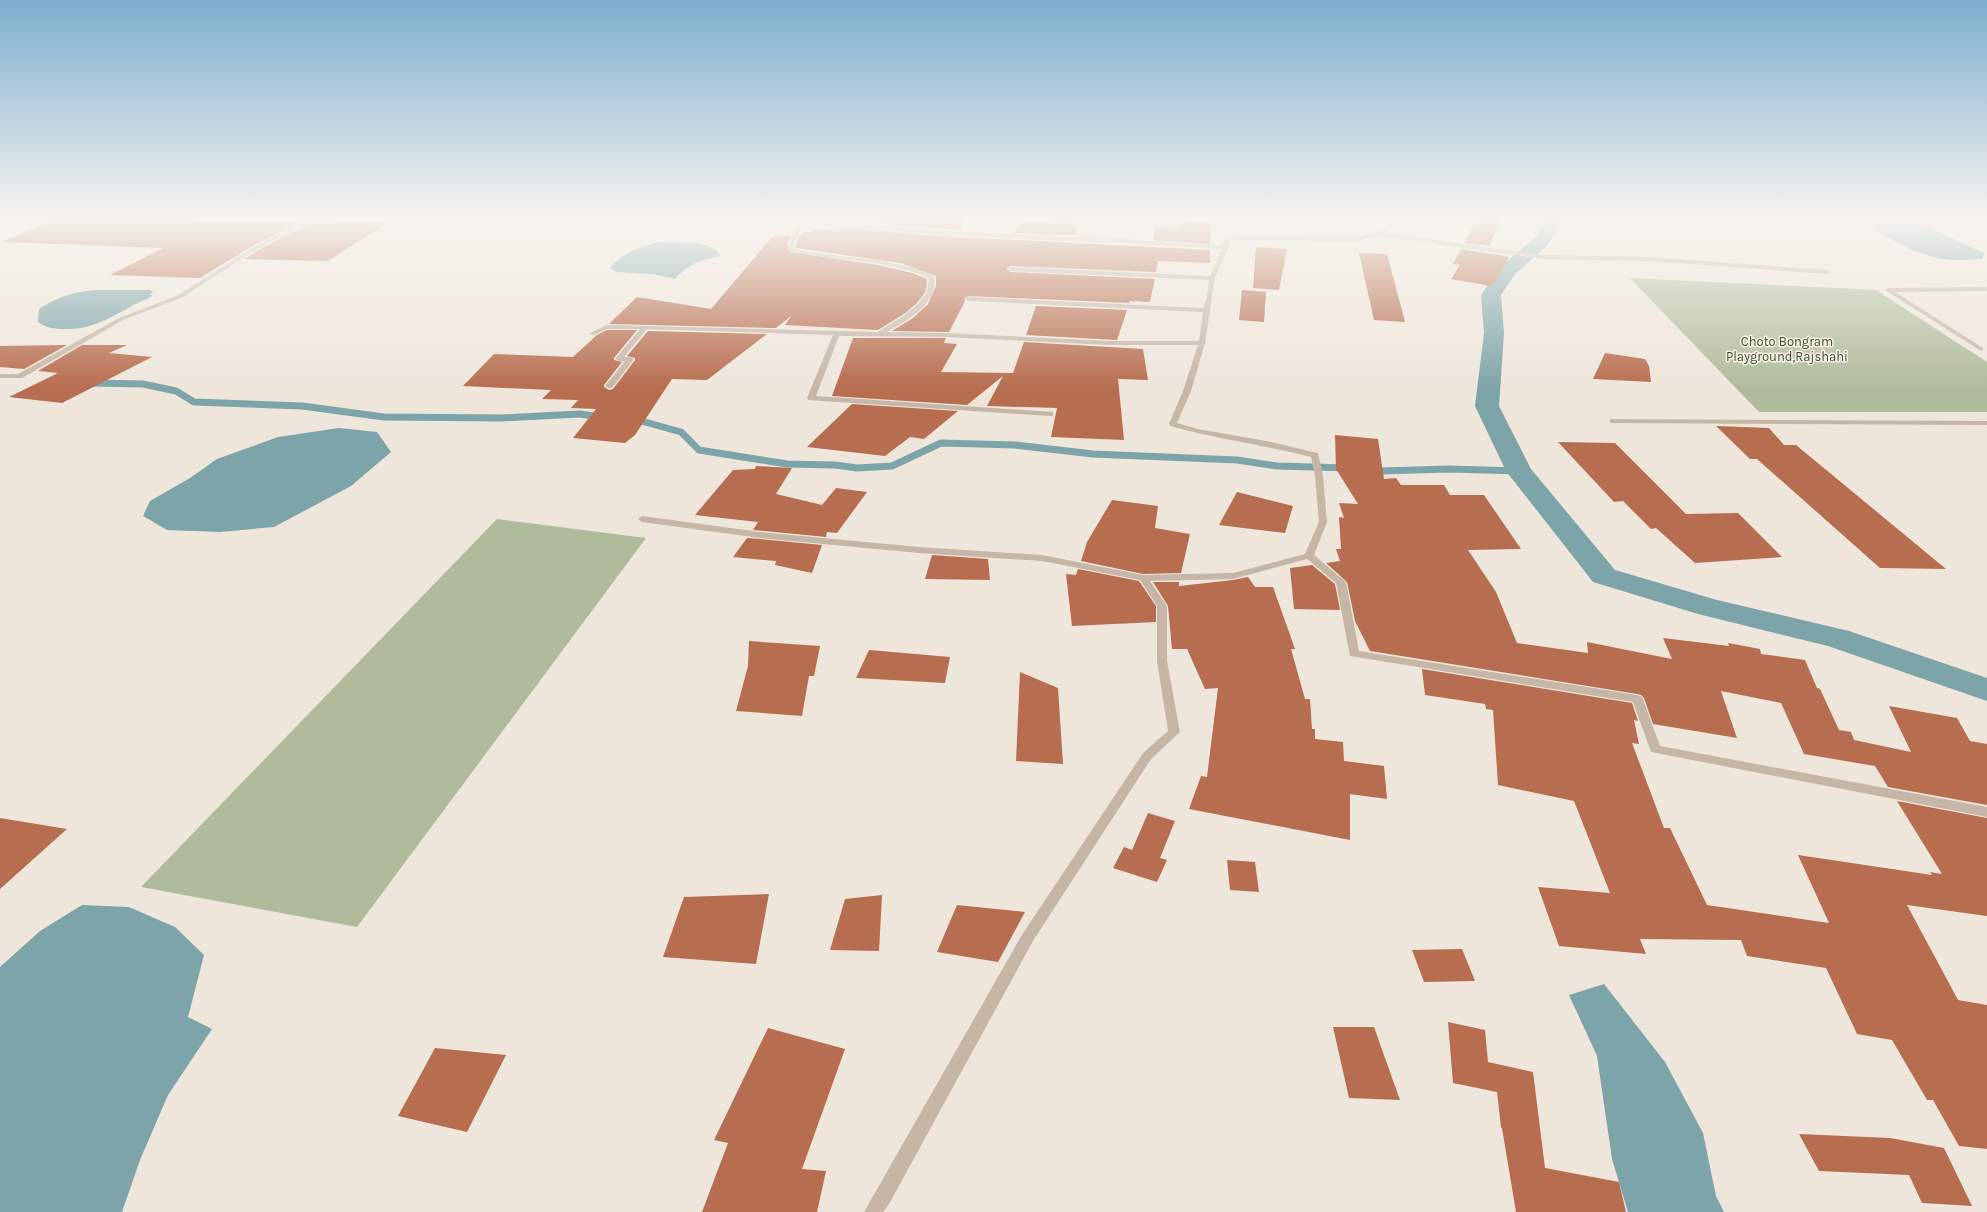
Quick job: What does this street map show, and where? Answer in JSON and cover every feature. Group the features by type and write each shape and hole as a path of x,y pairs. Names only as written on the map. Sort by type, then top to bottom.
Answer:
{"street":[{"path":"0,376 19,376 123,318 179,297 212,276"},
{"path":"879,334 901,321 919,307 931,291 932,277 929,276"},
{"path":"1157,276 1212,278 1202,343 1185,397 1174,424 1197,431 1278,446 1315,455 1323,522 1309,556"},
{"path":"1985,350 1888,290 1987,289"},
{"path":"968,299 1054,304 1159,306 1206,310"},
{"path":"592,334 606,327 645,327 947,335 1109,343 1202,343"},
{"path":"609,386 630,359 619,359 645,327"},
{"path":"837,333 811,398 1050,414"},
{"path":"1613,421 1987,423"},
{"path":"642,520 768,536 919,550 1042,558 1143,578 1233,576 1309,556"},
{"path":"1309,556 1341,582 1354,654 1637,698 1655,749 1987,812"},
{"path":"873,1212 883,1198 1028,937 1147,756 1174,732 1162,660 1162,606 1143,578"}],"green space":[{"name":"Choto Bongram Playground,Rajshahi","path":"1630,278 1876,290 1987,362 1987,412 1759,412"},
{"path":"497,519 646,538 357,927 141,887"}],"water":[{"path":"659,276 678,276 675,279"},
{"path":"98,290 150,290 153,292 150,294 152,296 149,298 91,326 73,329 57,329 47,327 38,322 39,309 53,301 67,295"},
{"path":"339,428 377,432 391,452 351,486 274,527 220,532 167,530 143,516 150,501 190,478 217,459 278,437"},
{"path":"82,905 129,907 175,927 204,955 188,1017 212,1029 168,1095 140,1160 122,1212 0,1212 0,967 40,931"},
{"path":"1604,984 1665,1062 1703,1133 1716,1196 1724,1212 1628,1212 1612,1159 1597,1056 1569,995"}],"building":[{"path":"127,276 204,276 200,278"},
{"path":"739,276 918,276 927,279 926,291 917,303 904,314 878,330 785,325 791,316 776,328 609,324 637,297 711,309"},
{"path":"935,276 1084,276 1155,279 1150,302 1130,301 1129,303 968,296 964,299 965,301 949,332 892,331 913,318 928,304 936,286"},
{"path":"1254,276 1282,276 1279,290 1253,288"},
{"path":"1364,276 1393,276 1405,322 1374,320"},
{"path":"1453,276 1498,276 1492,286 1451,279"},
{"path":"1242,290 1266,292 1264,322 1239,320"},
{"path":"1036,306 1127,310 1117,340 1026,335"},
{"path":"607,330 637,330 614,358 614,360 622,362 604,385 604,387 609,390 613,389 635,360 635,358 627,356 648,331 767,334 707,380 672,379 635,435 625,443 573,438 596,409 571,408 578,400 542,399 551,390 463,386 494,354 573,357 597,335"},
{"path":"853,338 946,338 944,343 957,344 941,372 1013,373 1024,342 1143,349 1148,380 1118,379 1124,440 1051,437 1057,408 987,406 1003,376 967,405 832,396"},
{"path":"67,345 24,369 0,367 0,346"},
{"path":"82,345 127,345 109,353 152,357 62,403 9,397 58,373 38,371"},
{"path":"1605,353 1645,359 1649,366 1651,382 1593,379"},
{"path":"852,404 958,411 924,439 910,437 885,456 807,447"},
{"path":"1716,426 1769,428 1784,445 1796,445 1946,569 1880,568 1757,459 1750,459"},
{"path":"1335,435 1378,439 1384,479 1396,478 1401,485 1444,485 1450,495 1484,495 1521,549 1468,550 1496,592 1517,643 1588,653 1587,642 1672,659 1663,638 1729,646 1728,643 1760,649 1761,654 1805,660 1817,688 1820,689 1839,730 1851,732 1854,740 1911,752 1889,706 1957,718 1970,741 1987,744 1987,805 1888,787 1875,766 1804,754 1781,703 1721,691 1737,738 1653,724 1644,698 1637,694 1370,651 1355,621 1347,582 1326,563 1340,561 1336,549 1341,549 1339,517 1344,518 1339,503 1358,504 1336,469"},
{"path":"1558,442 1615,443 1686,514 1738,513 1782,557 1695,563 1656,528 1651,529 1623,501 1614,502"},
{"path":"756,466 792,468 776,494 822,505 836,488 867,492 837,533 827,532 826,537 753,530 758,522 695,515 733,470 755,469"},
{"path":"1237,492 1293,506 1285,533 1219,525"},
{"path":"1112,500 1158,506 1155,528 1190,534 1181,573 1143,574 1081,561 1087,542"},
{"path":"747,538 822,545 812,573 775,565 776,561 733,557"},
{"path":"932,555 988,559 990,580 925,579"},
{"path":"1312,565 1335,584 1340,610 1294,609 1290,568"},
{"path":"1078,569 1139,581 1156,606 1156,622 1072,626 1066,574 1076,575"},
{"path":"1248,577 1255,587 1273,587 1295,649 1291,649 1305,699 1310,699 1312,729 1315,729 1315,739 1343,742 1344,761 1384,766 1387,799 1350,794 1350,840 1189,809 1201,776 1207,777 1218,688 1205,689 1187,649 1172,649 1168,606 1153,582 1179,582 1179,586"},
{"path":"749,641 820,646 814,676 809,676 802,716 736,711 748,666"},
{"path":"869,650 950,657 945,683 856,678"},
{"path":"1422,669 1632,703 1638,721 1634,720 1639,744 1632,743 1664,828 1670,828 1707,905 1829,923 1798,855 1932,875 1930,872 1942,874 1897,801 1987,818 1987,916 1907,905 1958,1000 1987,1005 1987,1149 1959,1146 1933,1100 1927,1100 1892,1040 1857,1034 1826,968 1747,956 1741,940 1640,939 1646,954 1559,946 1538,887 1610,893 1574,801 1498,785 1493,710 1486,709 1485,704 1425,695"},
{"path":"1020,672 1058,688 1063,764 1016,761"},
{"path":"1148,813 1175,821 1160,858 1167,860 1157,882 1113,868 1124,847 1132,850"},
{"path":"0,818 67,829 0,889"},
{"path":"1227,860 1255,862 1259,892 1230,890"},
{"path":"769,894 756,964 663,957 684,897"},
{"path":"882,895 879,951 830,950 845,899"},
{"path":"957,905 1025,912 998,962 937,952"},
{"path":"1462,949 1475,981 1424,982 1412,950"},
{"path":"1448,1022 1485,1030 1488,1062 1533,1072 1545,1168 1619,1182 1626,1212 1516,1212 1501,1127 1497,1092 1453,1083"},
{"path":"1333,1027 1374,1027 1400,1100 1349,1098"},
{"path":"768,1028 845,1049 802,1169 826,1171 817,1212 702,1212 728,1143 714,1140"},
{"path":"435,1048 506,1055 467,1132 398,1116"},
{"path":"1799,1134 1890,1138 1944,1148 1972,1206 1922,1203 1909,1175 1819,1171"}],"waterway":[{"path":"1504,276 1491,295 1494,333 1487,406 1519,471 1604,576 1709,607 1838,638 1987,690"},
{"path":"93,383 143,384 176,391 194,402 302,406 384,417 501,418 579,414 603,417"},
{"path":"634,419 681,432 699,450 787,464 835,465 857,468 892,466 941,443 1015,445 1093,454 1237,460 1277,466 1348,468"},
{"path":"1370,469 1381,471 1449,469 1519,471"}]}
